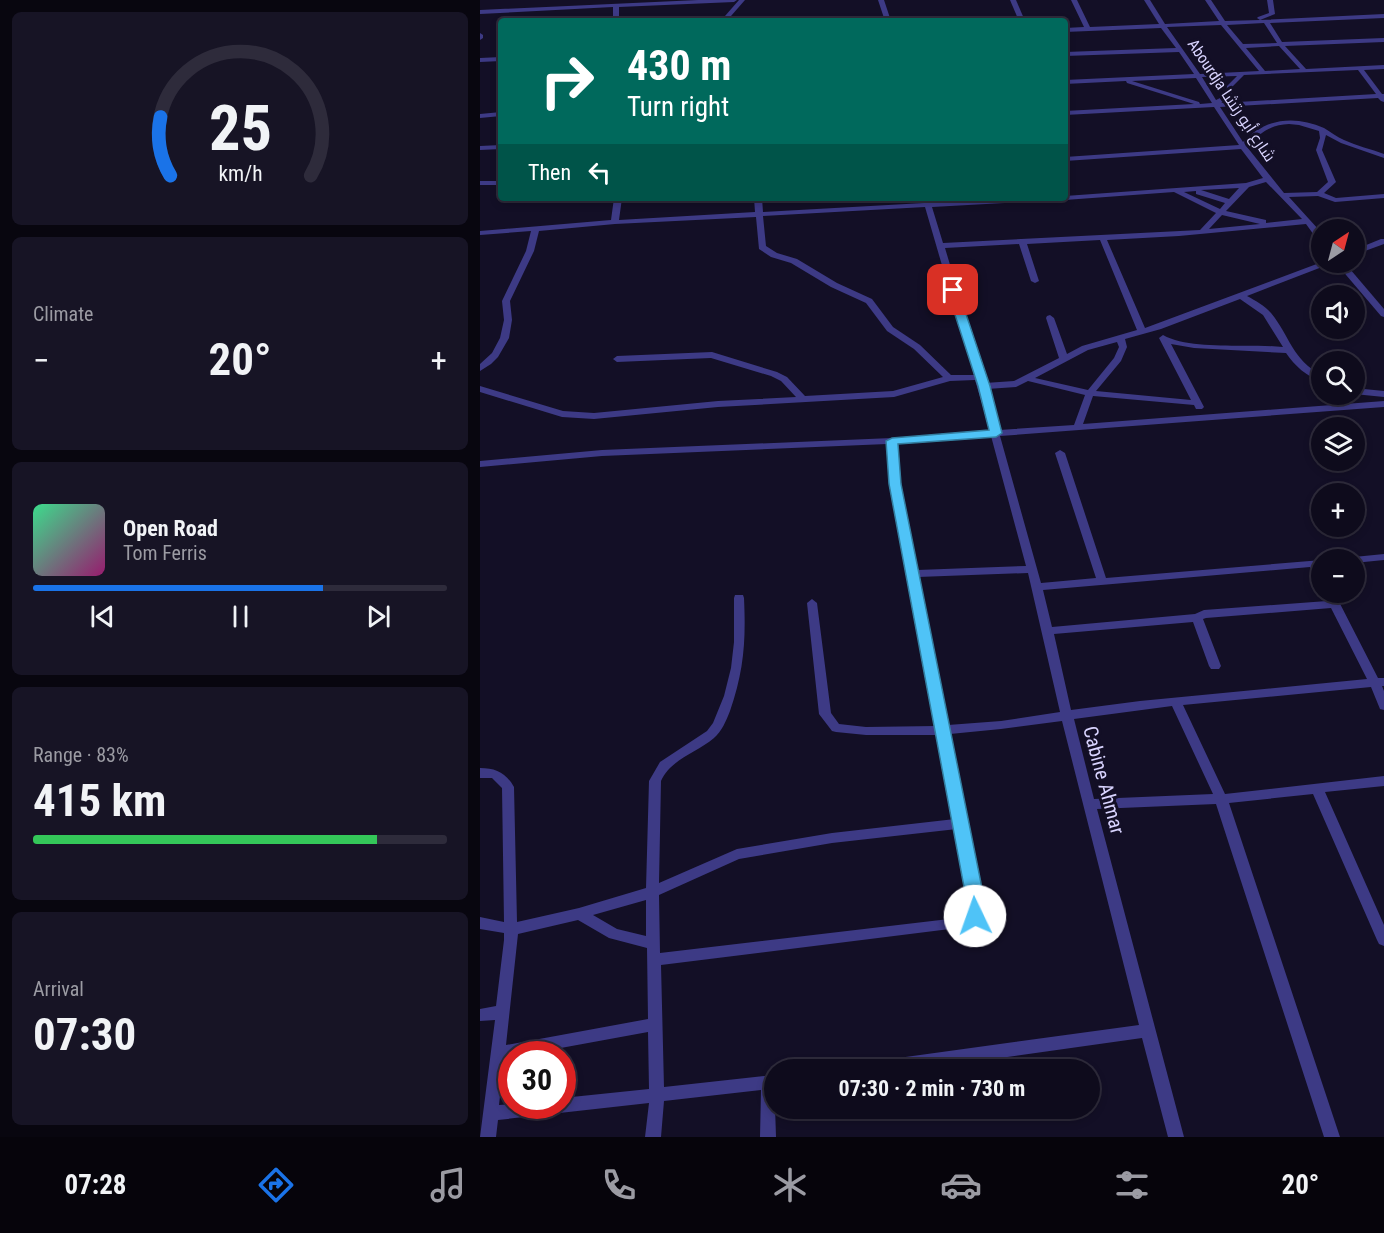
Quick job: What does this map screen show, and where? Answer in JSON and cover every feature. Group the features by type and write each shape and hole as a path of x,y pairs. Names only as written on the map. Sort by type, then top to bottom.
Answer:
{"street":[{"path":"480,12 734,0"},
{"path":"728,18 741,0"},
{"path":"881,0 887,18"},
{"path":"1013,0 1021,18"},
{"path":"1074,0 1087,28"},
{"name":"Abourdja شارع أبو رتشا","path":"1147,0 1161,26 1198,75 1242,147 1282,195 1311,225"},
{"path":"1208,0 1223,23 1263,72"},
{"path":"1248,22 1272,14 1270,0"},
{"path":"615,18 616,6"},
{"path":"1068,30 1384,16"},
{"path":"1266,21 1281,45 1305,70"},
{"path":"1242,46 1384,40"},
{"path":"1068,54 1180,50"},
{"path":"480,60 488,57 498,59"},
{"path":"1068,82 1384,67"},
{"path":"1360,68 1382,98"},
{"path":"1215,104 1229,96 1230,86 1242,73"},
{"path":"1120,79 1203,105"},
{"path":"1068,113 1215,104 1382,98"},
{"path":"480,116 498,114"},
{"path":"1068,159 1242,147 1254,132 1271,123 1301,122 1322,130 1343,142 1384,156"},
{"path":"1319,194 1332,182 1319,150 1323,138 1322,130"},
{"path":"480,148 498,147"},
{"path":"1068,198 1246,185 1268,179"},
{"path":"480,183 498,183"},
{"path":"1203,231 1246,185"},
{"path":"1190,189 1230,202"},
{"path":"1176,190 1220,212 1269,224"},
{"path":"1282,195 1319,194 1335,200 1384,196"},
{"path":"615,222 618,201"},
{"path":"758,201 762,247 774,255 794,261 869,302 890,329 917,347 949,378"},
{"path":"480,233 615,222 960,201"},
{"name":"Cabine Ahmar","path":"928,202 939,246 982,382 1037,587 1066,715 1091,804 1146,1031 1176,1137"},
{"path":"939,246 1103,239 1308,221"},
{"path":"480,368 505,342 509,312 506,301 530,251 535,230"},
{"path":"1103,239 1142,331"},
{"path":"1365,249 1384,241"},
{"path":"1022,242 1035,281"},
{"path":"480,388 562,414 594,416 718,404 894,394 949,378 1009,385 1029,379 1085,348 1158,327 1311,270"},
{"path":"1349,273 1384,314"},
{"path":"1242,297 1258,305 1268,315 1286,350 1298,365 1311,373"},
{"path":"1050,318 1064,359"},
{"path":"1158,327 1204,416"},
{"path":"1078,426 1090,393 1118,359 1123,347 1120,338"},
{"path":"1164,340 1193,347 1262,346 1286,350"},
{"path":"617,359 712,355 774,374 784,379 803,399"},
{"path":"1029,379 1090,393 1197,403"},
{"path":"1365,392 1384,394"},
{"path":"480,464 612,453 892,441 1384,404"},
{"path":"654,960 969,922 975,916 976,903 962,823 895,484 892,441"},
{"path":"1060,453 1102,582"},
{"path":"1365,559 1384,558"},
{"path":"1037,587 1311,564"},
{"path":"913,574 1032,569"},
{"path":"653,1137 657,1096 652,892 655,781 664,766 713,732 719,722 733,689 741,648 739,598"},
{"path":"812,603 825,714 836,728 866,731 943,730 1176,702 1380,683"},
{"path":"1048,631 1334,603 1380,683 1384,706"},
{"path":"1197,618 1215,666"},
{"path":"1176,702 1221,799 1332,1137"},
{"path":"480,773 491,772 503,779 508,787 512,929 500,1041"},
{"path":"1091,804 1221,799 1384,781"},
{"path":"1317,789 1384,940"},
{"path":"480,923 512,929 579,914 652,892 737,854 832,838 962,823"},
{"path":"579,914 614,934 653,944"},
{"path":"480,1015 503,1012"},
{"path":"565,1041 652,1025"},
{"path":"942,1059 1146,1031"},
{"path":"488,1137 498,1063"},
{"path":"493,1113 764,1083"},
{"path":"768,1137 769,1119"}],"route":[{"path":"953,290 984,386 996,433 892,441 895,484 962,823 976,903 975,916"}]}
